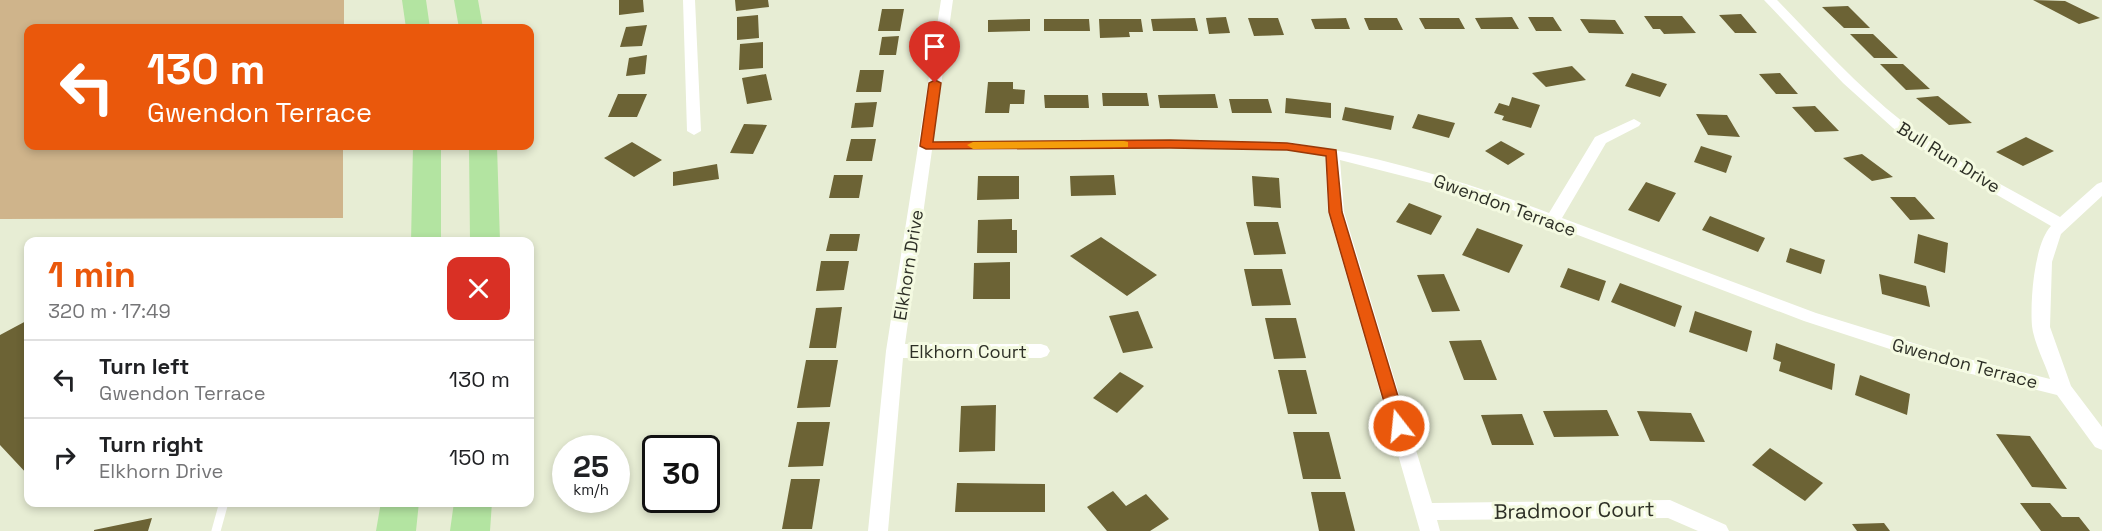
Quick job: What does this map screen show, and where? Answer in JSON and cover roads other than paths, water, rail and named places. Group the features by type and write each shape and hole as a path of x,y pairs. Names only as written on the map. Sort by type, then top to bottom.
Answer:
{"highway":[{"path":"414,0 417,24"},
{"path":"466,0 470,24"},
{"path":"426,237 427,150"},
{"path":"483,150 485,237"},
{"path":"396,531 399,507"},
{"path":"470,531 472,507"}],"street":[{"path":"689,0 694,131"},
{"name":"Elkhorn Drive","path":"878,531 895,351 947,0"},
{"name":"Bull Run Drive","path":"1770,0 1865,96 1904,130 1964,169 2062,225"},
{"path":"1552,221 1600,140 1634,123"},
{"name":"Gwendon Terrace","path":"926,146 1182,144 1287,146 1332,153 1467,188 1810,317 1951,362 2063,389"},
{"path":"1332,153 1336,212 1428,521"},
{"path":"2102,187 2054,232 2044,262 2041,327 2063,389 2102,442"},
{"name":"Elkhorn Court","path":"895,351 1041,351"},
{"name":"Bradmoor Court","path":"1428,521 1670,509 1719,531"}],"lane":[{"path":"216,531 223,507"}]}
